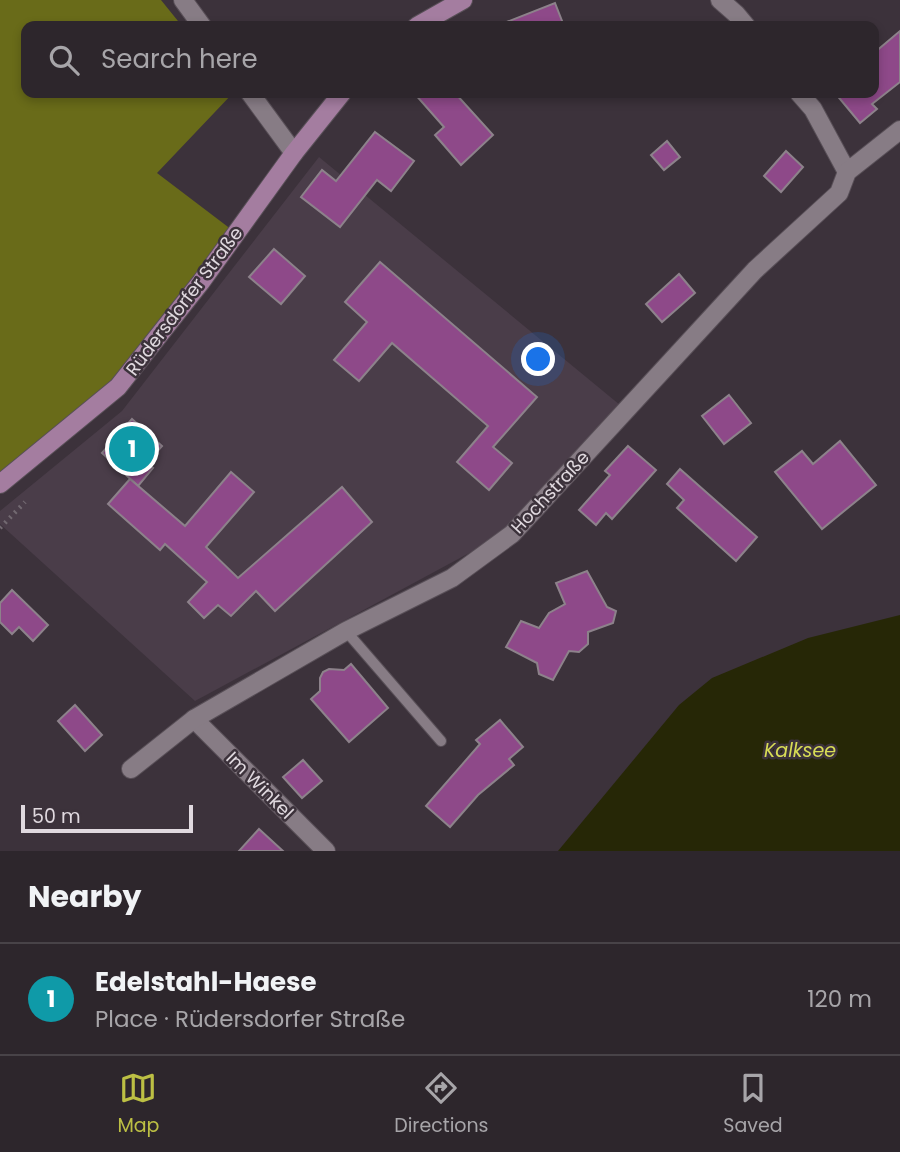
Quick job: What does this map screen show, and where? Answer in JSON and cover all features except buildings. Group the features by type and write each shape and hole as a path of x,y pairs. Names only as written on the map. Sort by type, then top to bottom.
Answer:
{"main road":[{"path":"426,21 463,0"},
{"name":"Rüdersdorfer Straße","path":"0,484 118,387 201,282 294,153 338,98"}],"street":[{"path":"183,0 198,21"},
{"path":"720,0 741,21"},
{"path":"254,98 294,153"},
{"path":"803,98 813,110 847,172"},
{"name":"Hochstraße","path":"131,769 194,719 346,631 452,578 512,534 755,271 839,193 847,172 900,130"},
{"name":"Im Winkel","path":"194,719 326,851"}],"lane":[{"path":"346,631 441,741"}],"path":[{"path":"0,527 25,502"}],"shaded area":[{"path":"0,0 161,0 178,21 21,21 21,98 228,98 157,173 236,233 118,387 0,474"},
{"path":"319,157 620,405 497,538 195,701 0,524 0,511 122,411"}],"water":[{"name":"Kalksee","path":"900,615 900,851 558,851 679,705 712,678 808,638"}],"place":[{"name":"Edelstahl-Haese","path":"132,449"}]}
